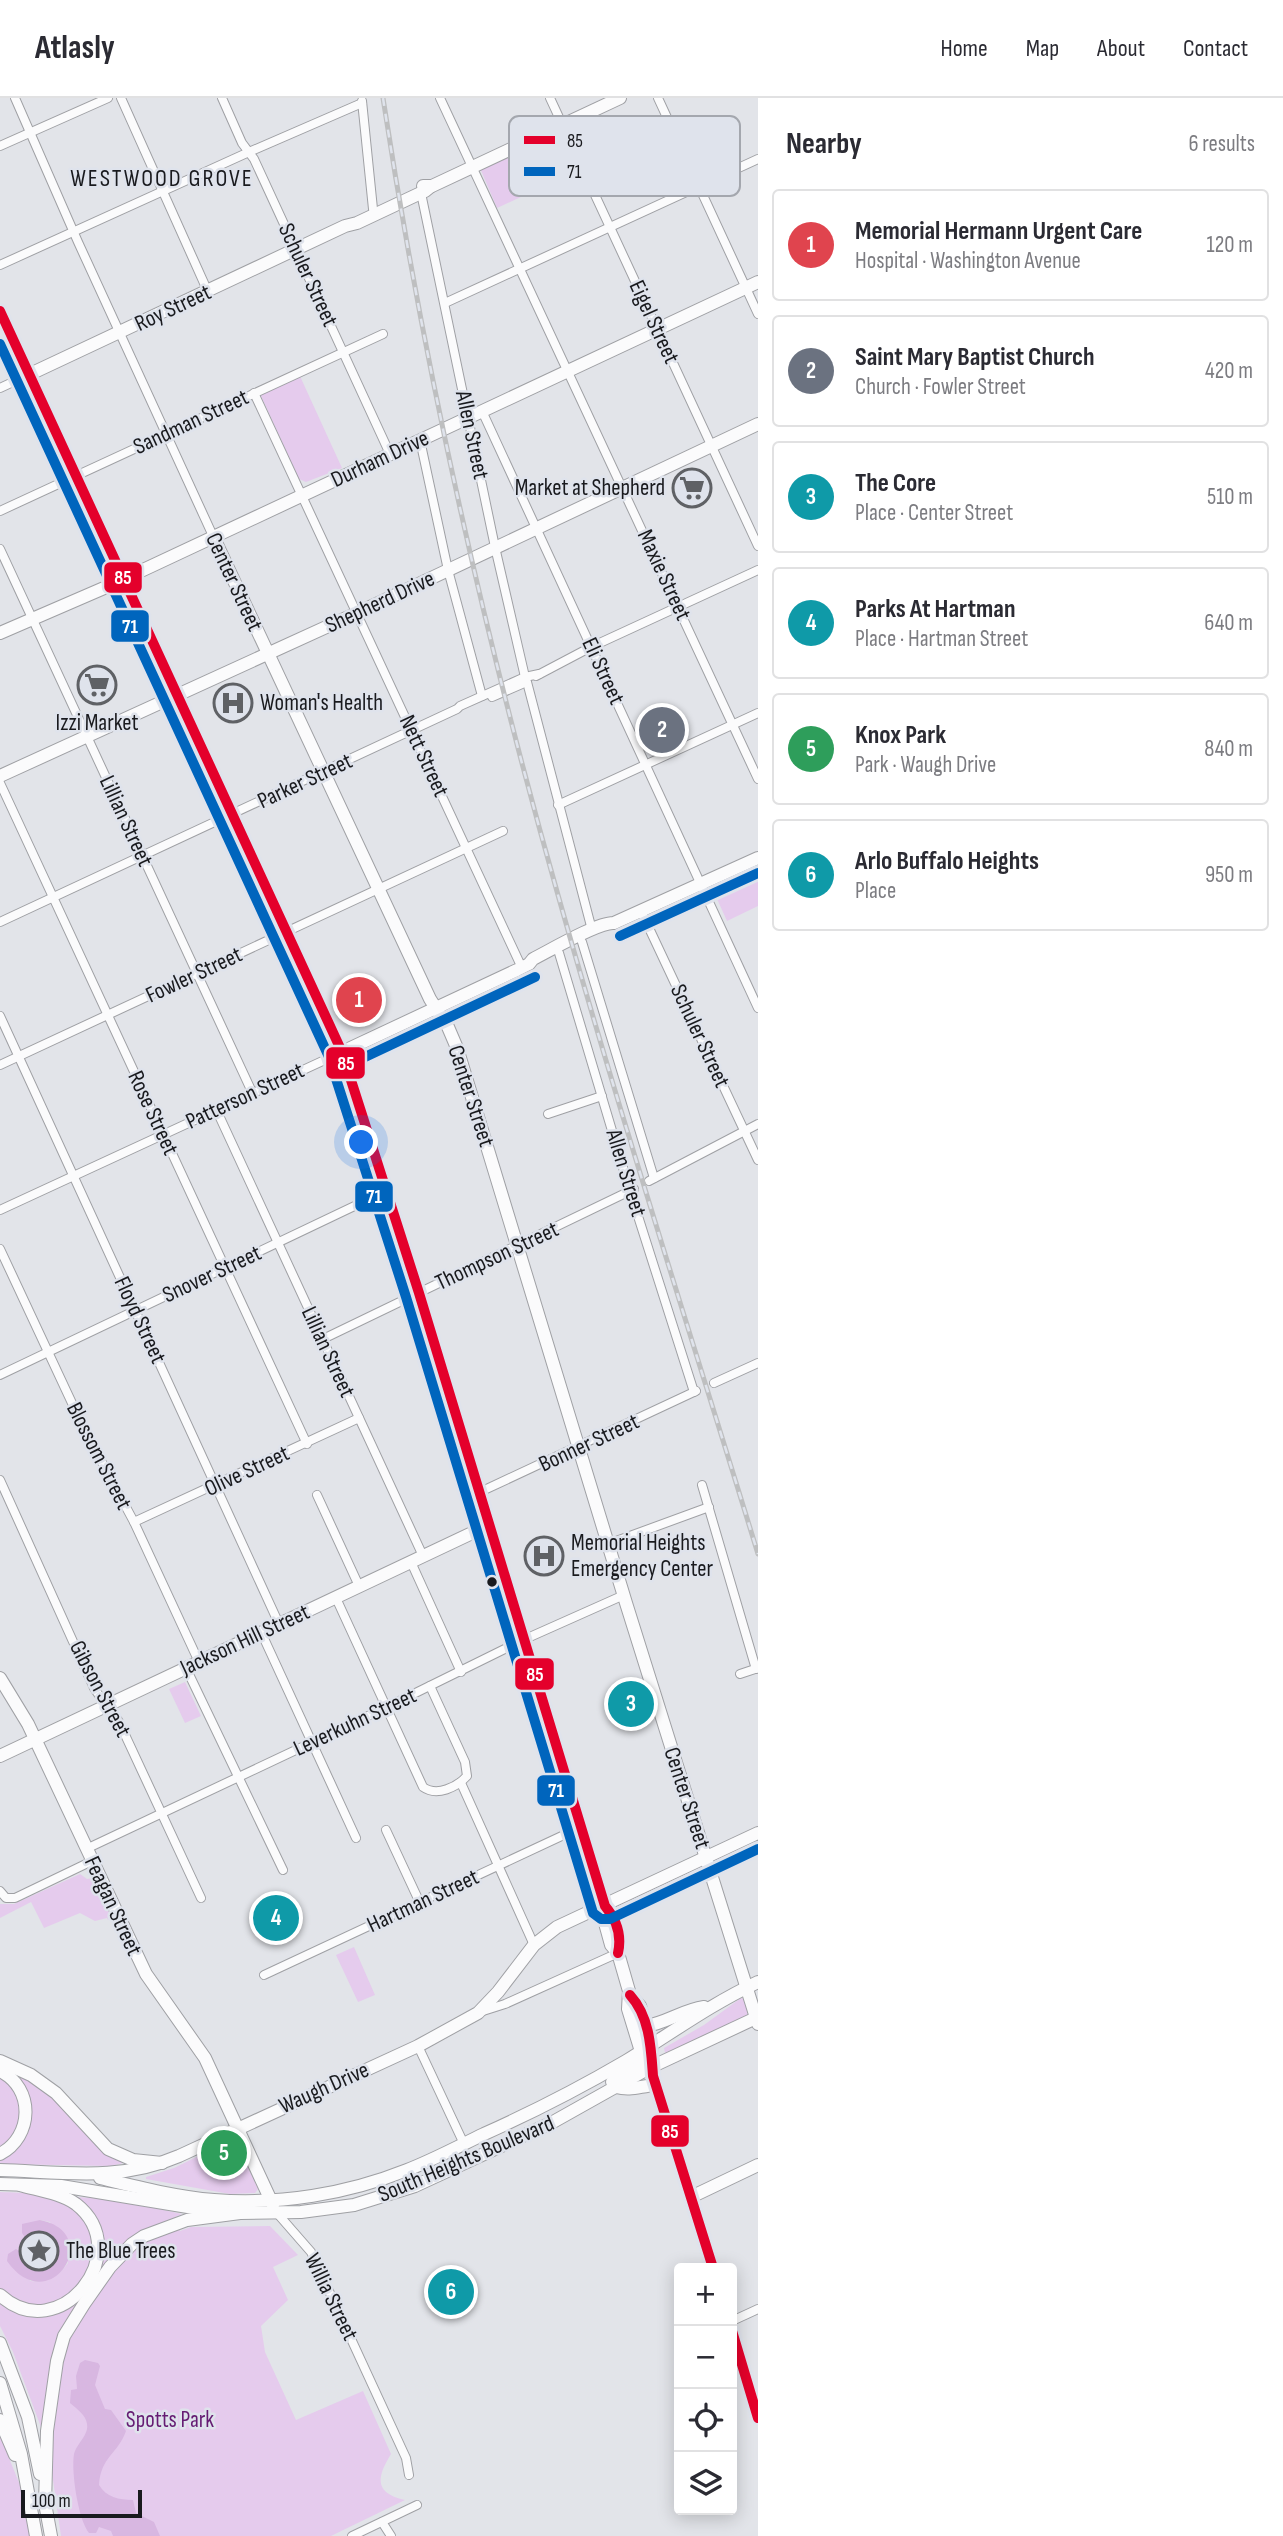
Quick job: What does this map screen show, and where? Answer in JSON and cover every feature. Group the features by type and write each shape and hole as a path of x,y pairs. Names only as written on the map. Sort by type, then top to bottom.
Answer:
{"main road":[{"name":"Roy Street","path":"583,116 620,98"},
{"name":"Roy Street","path":"345,226 357,223 509,151"},
{"name":"Roy Street","path":"28,375 208,292 345,226 373,209 423,186 425,190"},
{"name":"Durham Drive","path":"0,633 752,285"},
{"path":"0,311 342,1052 419,1293 605,1906 612,1912 621,1943 618,1953 630,1995 628,2009 647,2056 711,2263"},
{"name":"Shepherd Drive","path":"0,776 537,529 758,424"},
{"name":"Center Street","path":"213,536 378,890 430,999 457,1048 706,1857 752,1985 757,2020"},
{"name":"Patterson Street","path":"342,1052 525,966 533,959 592,930 614,923 758,858"},
{"name":"Patterson Street","path":"525,966 535,965 610,929 614,923"},
{"name":"Jackson Hill Street","path":"0,1756 489,1525"},
{"name":"Feagan Street","path":"0,1678 36,1740 146,1974 198,2046 237,2127"},
{"name":"Waugh Drive","path":"0,2170 86,2175 142,2169 162,2163 418,2046 478,2013 534,1945 557,1927 758,1833"},
{"path":"647,2056 715,2005 752,1985"},
{"path":"630,1995 640,2006 646,2026 647,2056"},
{"path":"646,2026 692,2009 715,2005"},
{"path":"647,2056 757,2020"},
{"name":"South Heights Boulevard","path":"20,2185 89,2189 187,2207 240,2213 326,2210 354,2205 397,2192 553,2122 611,2090 647,2056"},
{"name":"South Heights Boulevard","path":"86,2175 213,2200 271,2200 324,2194 392,2176 647,2056"},
{"path":"0,2061 31,2075 56,2093 108,2149 133,2160 162,2163"},
{"path":"0,2071 20,2090 26,2111 21,2136 0,2154"},
{"path":"611,2090 629,2091 656,2085"},
{"name":"Willia Street","path":"237,2127 277,2213"},
{"path":"464,2144 471,2159"},
{"path":"691,2197 758,2165"},
{"path":"392,2176 397,2192"},
{"path":"0,2184 20,2185 75,2204 85,2214 97,2239 95,2266 85,2287 77,2296 57,2308 30,2309 16,2305 0,2295"},
{"path":"45,2504 47,2431 57,2361 64,2336 84,2304 110,2267 132,2244 144,2236 187,2220 240,2213"},
{"path":"0,2343 27,2417 51,2536"},
{"path":"737,2348 758,2418"},
{"path":"0,2383 13,2421 36,2536"},
{"path":"0,2420 28,2488"}],"street":[{"name":"Center Street","path":"15,98 213,536"},
{"path":"0,146 108,98"},
{"path":"121,98 208,292"},
{"name":"Schuler Street","path":"222,98 296,248 390,454"},
{"name":"Maxie Street","path":"440,98 758,779"},
{"name":"Eigel Street","path":"550,98 558,116"},
{"path":"658,98 666,116"},
{"path":"0,265 362,100 373,209"},
{"path":"740,167 758,159"},
{"name":"Allen Street","path":"425,190 445,303 495,547 526,679 592,930"},
{"name":"Eigel Street","path":"596,196 758,545"},
{"path":"445,303 674,196"},
{"path":"704,196 752,285 758,314"},
{"name":"Sandman Street","path":"0,511 383,334"},
{"name":"Roy Street","path":"0,388 28,375"},
{"name":"Nett Street","path":"254,393 525,966"},
{"name":"Eli Street","path":"482,411 758,1008"},
{"path":"420,440 448,570 482,696"},
{"name":"Lillian Street","path":"0,549 252,1092"},
{"name":"Parker Street","path":"0,922 758,570"},
{"name":"Parker Street","path":"457,709 462,710 526,679"},
{"path":"558,804 758,713"},
{"name":"Rose Street","path":"0,783 307,1444"},
{"name":"Fowler Street","path":"0,1065 503,831"},
{"name":"Schuler Street","path":"641,911 758,1160"},
{"name":"Allen Street","path":"582,942 651,1180 744,1132"},
{"name":"Allen Street","path":"559,953 695,1391"},
{"name":"Floyd Street","path":"0,1016 279,1624"},
{"name":"Patterson Street","path":"0,1210 342,1052"},
{"path":"548,1114 603,1096"},
{"name":"Lillian Street","path":"216,1109 423,1556"},
{"path":"744,1132 758,1124"},
{"name":"Thompson Street","path":"323,1339 632,1190"},
{"name":"Snover Street","path":"0,1375 386,1191"},
{"name":"Blossom Street","path":"0,1249 100,1462 134,1522 199,1662"},
{"path":"714,1383 758,1363"},
{"name":"Bonner Street","path":"480,1492 695,1391"},
{"name":"Olive Street","path":"134,1522 359,1418"},
{"name":"Gibson Street","path":"0,1480 94,1688 120,1724 201,1898"},
{"path":"702,1485 757,1669 740,1674"},
{"path":"317,1495 359,1586"},
{"path":"608,1544 709,1507"},
{"path":"411,1562 461,1672"},
{"name":"Leverkuhn Street","path":"0,1891 6,1898 15,1898 162,1812 461,1672 523,1640 624,1595"},
{"path":"336,1598 424,1787 429,1792 436,1793 464,1779"},
{"path":"261,1633 356,1838"},
{"path":"186,1668 282,1870"},
{"path":"430,1686 465,1762 464,1779 534,1945"},
{"name":"Hartman Street","path":"264,1975 581,1827"},
{"path":"386,1830 420,1903"},
{"path":"478,2013 505,2004 618,1953"},
{"path":"418,2046 464,2144"},
{"name":"Willia Street","path":"277,2213 311,2252 406,2458 409,2475"},
{"path":"737,2319 758,2309"},
{"path":"352,2536 417,2505"},
{"path":"382,2522 391,2536"}],"green space":[{"path":"509,155 509,196 523,196 497,208 480,168"},
{"path":"299,374 342,468 306,482 299,479 261,396"},
{"path":"758,866 758,906 727,921 713,890 715,886"},
{"path":"185,1682 201,1716 185,1723 169,1689"},
{"path":"80,1874 87,1879 94,1878 111,1917 108,1920 95,1921 80,1913 44,1928 31,1902 0,1918 0,1904 14,1904"},
{"path":"354,1947 375,1995 358,2002 336,1955"},
{"path":"741,1998 744,1999 747,2017 665,2053 664,2048 704,2025"},
{"path":"11,2069 39,2084 123,2163 111,2166 0,2164 0,2159 26,2134"},
{"path":"0,2075 15,2092 22,2114 18,2129 0,2150"},
{"path":"235,2138 258,2189 255,2193 230,2194 146,2179 146,2177 174,2168"},
{"path":"0,2192 47,2196 73,2207 85,2220 91,2234 93,2250 84,2279 74,2291 61,2300 29,2305 0,2290","holes":["40,2220 50,2222 68,2263 52,2278 30,2281 24,2253 38,2265 51,2259 54,2250 51,2244 44,2239 34,2239"]},
{"path":"75,2197 113,2199 182,2214 140,2233 74,2312 42,2430 13,2352 0,2326 0,2300 62,2309 101,2248"},
{"name":"Spotts Park","path":"177,2226 180,2231 191,2227 270,2226 298,2255 273,2267 288,2300 261,2326 265,2352 296,2420 363,2391 391,2454 382,2471 381,2484 388,2494 405,2500 331,2536 61,2536 52,2473 54,2416 62,2351 76,2323 119,2263 140,2243"},
{"path":"0,2436 22,2490 30,2536 0,2536"}],"shaded area":[{"path":"40,2220 59,2228 69,2240 70,2255 64,2268 53,2278 39,2282 23,2277 7,2261 8,2254 16,2249 38,2264 51,2259 54,2250 49,2242 43,2239 26,2239 22,2233 22,2224"},
{"path":"85,2360 100,2366 95,2385 105,2409 111,2410 126,2431 106,2461 99,2485 113,2497 133,2500 136,2513 154,2522 160,2536 113,2536 111,2531 99,2527 96,2533 89,2533 85,2526 76,2495 73,2462 87,2424 83,2415 70,2403 71,2390 77,2389 76,2376 80,2363"}],"railway":[{"path":"383,98 437,400 505,698 606,1060 758,1554"}],"transit line":[{"name":"85","path":"0,311 342,1052 419,1293 605,1906 618,1928 618,1953"},
{"name":"71","path":"0,344 329,1057 406,1297 593,1913 601,1919 610,1919 758,1849"},
{"name":"71","path":"620,936 758,873"},
{"name":"71","path":"348,1065 535,977"},
{"name":"85","path":"630,1995 646,2023 653,2076 711,2263"},
{"name":"85","path":"737,2348 758,2418"}],"place":[{"name":"Market at Shepherd","path":"692,488"},
{"name":"Izzi Market","path":"97,685"},
{"name":"Woman's Health","path":"233,703"},
{"name":"Saint Mary Baptist Church","path":"662,730"},
{"name":"Memorial Hermann Urgent Care","path":"359,1000"},
{"name":"Memorial Heights Emergency Center","path":"544,1556"},
{"name":"The Core","path":"631,1704"},
{"name":"Parks At Hartman","path":"276,1918"},
{"name":"Knox Park","path":"224,2153"},
{"name":"The Blue Trees","path":"39,2251"},
{"name":"Arlo Buffalo Heights","path":"451,2292"}],"district":[{"name":"WESTWOOD GROVE","path":"162,178"}]}
